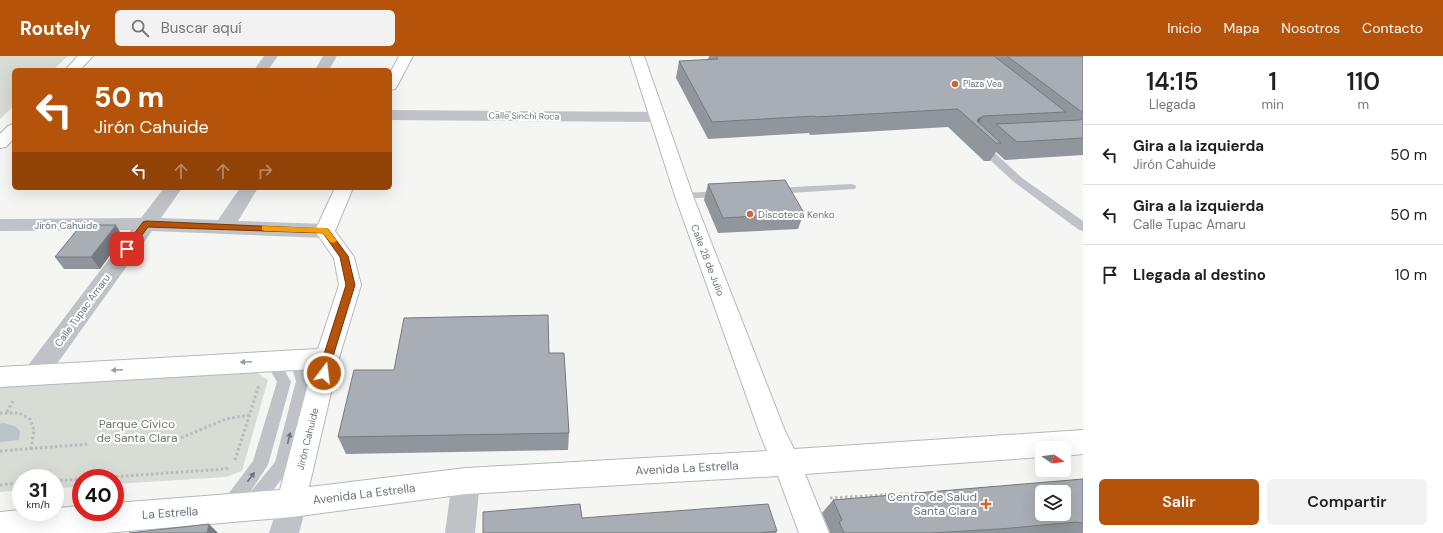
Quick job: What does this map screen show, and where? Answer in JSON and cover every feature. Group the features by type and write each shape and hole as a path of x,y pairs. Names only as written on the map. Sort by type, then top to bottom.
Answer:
{"street":[{"path":"74,68 86,56"},
{"path":"262,68 271,56"},
{"path":"323,68 330,56"},
{"path":"392,82 406,56"},
{"name":"Calle 28 de Julio","path":"637,56 684,196 773,434 786,461 814,533"},
{"name":"Calle Sinchi Roca","path":"392,115 658,118"},
{"path":"0,143 12,131"},
{"name":"Calle Tupac Amaru","path":"35,375 172,190"},
{"path":"224,227 248,190"},
{"path":"325,230 343,190"},
{"name":"Jirón Cahuide","path":"0,225 146,224 325,230 344,256 350,285 327,358 297,477 292,504"},
{"path":"0,377 327,358"},
{"name":"Avenida La Estrella","path":"292,504 466,481 745,465 786,461 1083,442"},
{"path":"460,533 466,481"},
{"path":"284,533 292,504"},
{"name":"La Estrella","path":"0,526 292,504"}],"lane":[{"path":"988,137 973,138 1018,180 1083,228"},
{"path":"764,192 852,187"},
{"path":"684,196 732,194"},
{"path":"238,508 282,466 303,381 296,359"},
{"path":"238,508 260,465 284,382 272,361"}],"path":[{"path":"124,476 225,469 233,466 260,382 257,379"},
{"path":"0,413 13,412 26,415 34,423 35,435 31,449"},
{"path":"146,439 183,437 226,419 249,415 275,414"},
{"path":"0,451 89,444"},
{"path":"0,485 12,484"},
{"path":"801,500 919,493"}],"green space":[{"path":"0,56 68,56 55,68 12,68 12,108 0,119"},
{"name":"Parque Cívico de Santa Clara","path":"256,372 268,380 242,471 226,477 124,483 124,469 72,469 72,487 64,488 64,469 12,469 12,491 0,492 0,387"}],"shaded area":[{"path":"3,423 15,426 20,431 19,440 0,442 0,424"}],"building":[{"path":"716,56 994,56 1066,112 983,116 978,119 977,121 1001,143 996,143 958,109 712,122 679,61 718,59"},
{"path":"1007,56 1083,56 1083,113"},
{"path":"1083,118 1083,138 1017,142 996,124 1080,120"},
{"path":"785,180 804,213 723,218 708,184"},
{"path":"81,225 116,225 91,257 55,257"},
{"path":"548,315 549,353 564,353 569,433 338,437 354,370 394,370 404,318"},
{"name":"Centro de Salud Santa Clara","path":"1083,479 1083,523 1076,522 1000,529 930,533 844,533 839,522 842,520 833,500"},
{"path":"580,504 582,518 768,504 777,531 759,533 483,533 483,512"},
{"path":"209,524 207,533 129,533"}],"slow traffic":[{"path":"265,228 325,230 333,241"}],"place":[{"name":"Plaza Vea","path":"955,84"},
{"name":"Discoteca Kenko","path":"750,214"},
{"name":"Centro de Salud Santa Clara","path":"986,504"}],"route":[{"path":"127,249 146,224 325,230 344,256 350,285 327,358 324,373"}]}
